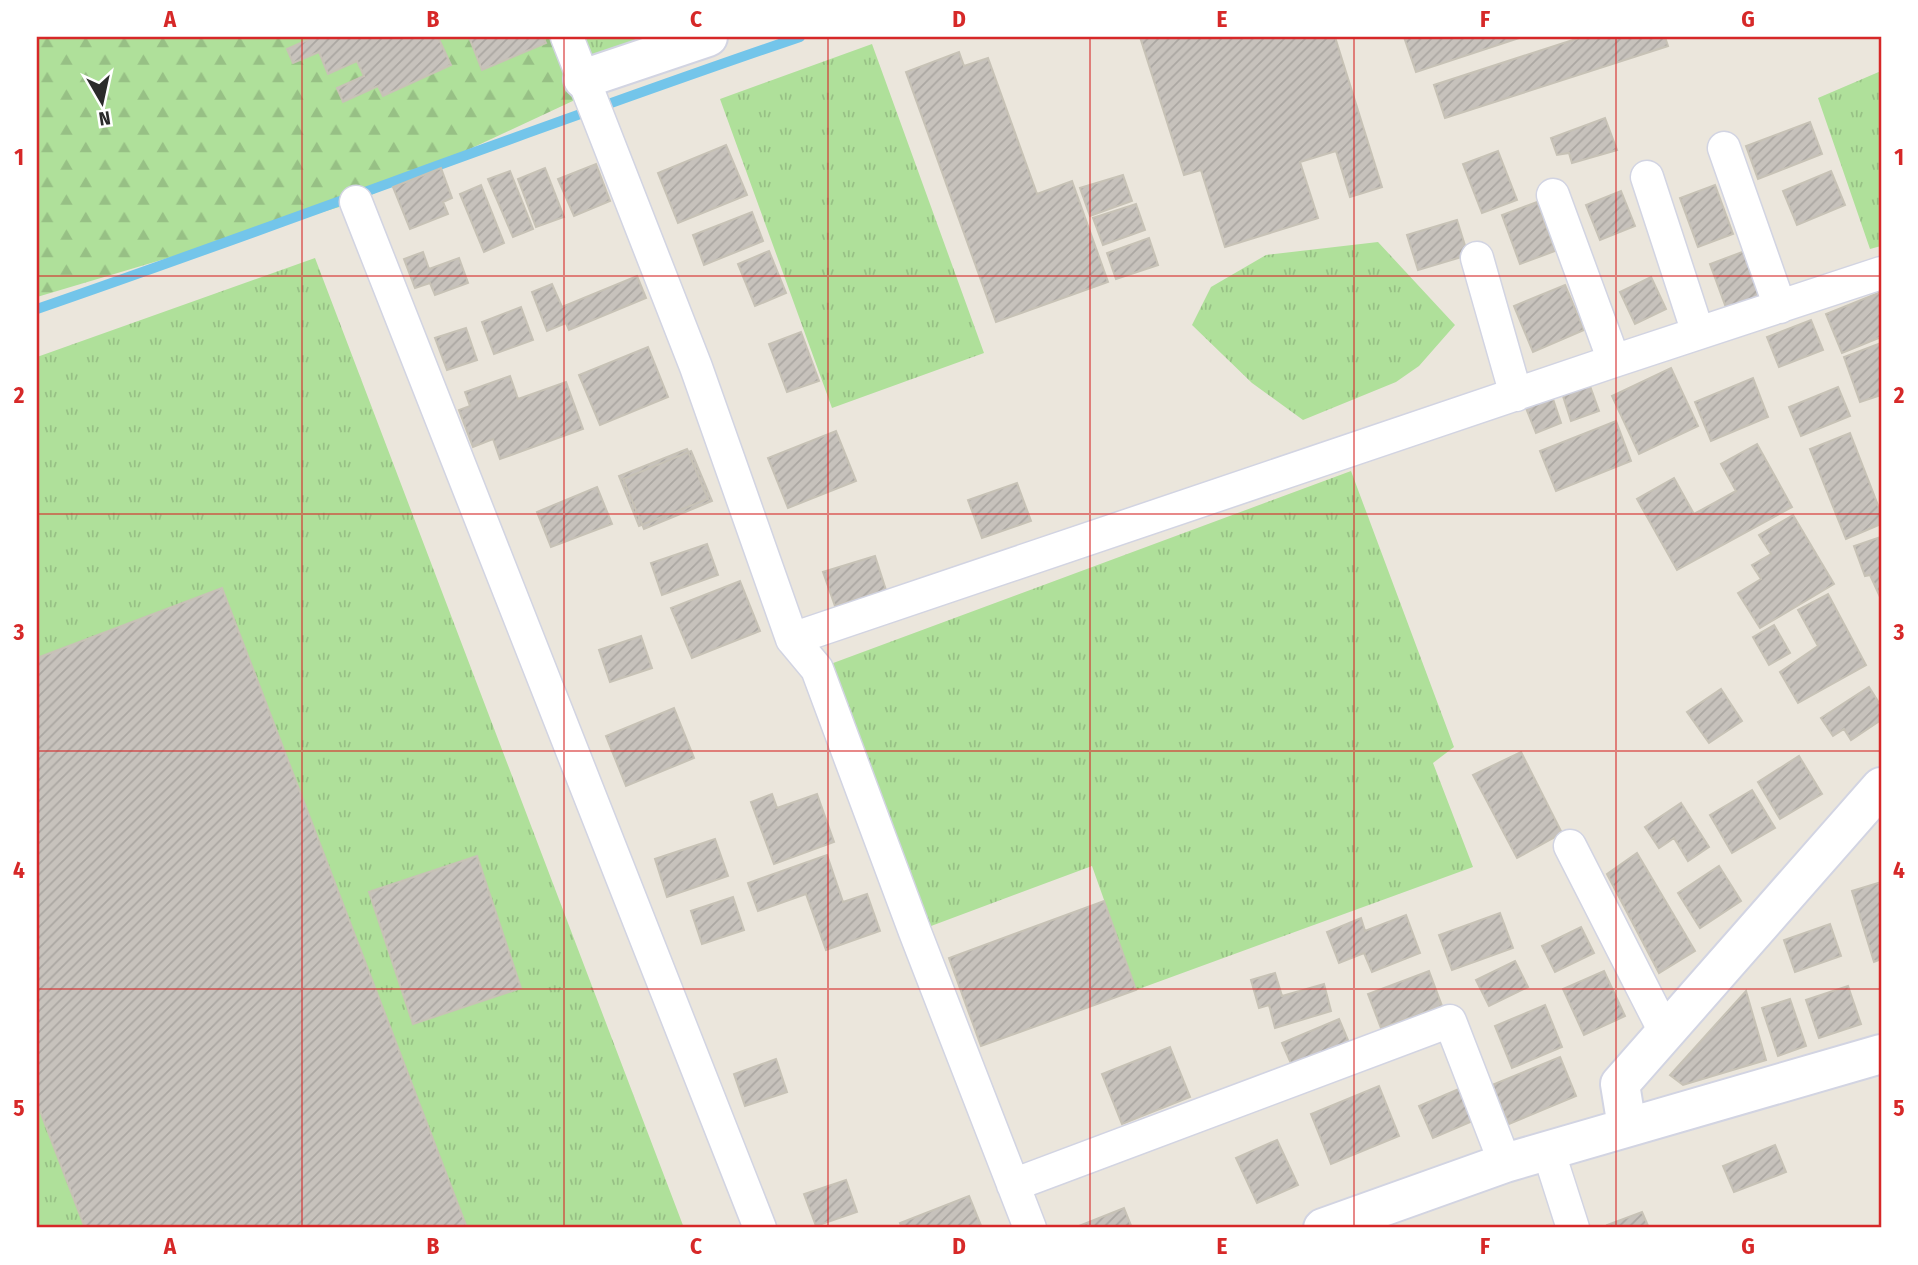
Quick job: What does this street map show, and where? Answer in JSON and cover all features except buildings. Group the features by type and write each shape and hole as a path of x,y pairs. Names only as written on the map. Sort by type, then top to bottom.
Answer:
{"street":[{"path":"567,37 696,367 792,639 817,669 1030,1228"},
{"path":"583,79 708,37"},
{"path":"1724,148 1780,307"},
{"path":"1647,177 1698,333"},
{"path":"1553,195 1614,361"},
{"path":"356,202 760,1228"},
{"path":"1477,258 1516,395"},
{"path":"792,639 1881,273"},
{"path":"1627,1127 1620,1084 1881,787"},
{"path":"1570,846 1665,1032"},
{"path":"1013,1185 1450,1021 1505,1163"},
{"path":"1323,1228 1505,1163 1881,1054"},
{"path":"1548,1150 1573,1228"}],"green space":[{"path":"37,37 553,37 577,99 356,202 37,297"},
{"path":"567,37 702,37 583,79"},
{"path":"872,44 984,353 832,408 720,99"},
{"path":"1881,71 1881,246 1870,249 1818,98"},
{"path":"1378,242 1455,325 1419,366 1396,382 1303,420 1252,383 1192,325 1211,287 1266,255"},
{"path":"315,258 684,1228 37,1228 37,357"},
{"path":"1351,471 1454,747 1433,763 1473,867 1136,990 1092,866 915,932 817,669"}],"waterway":[{"path":"37,309 800,37"}]}
